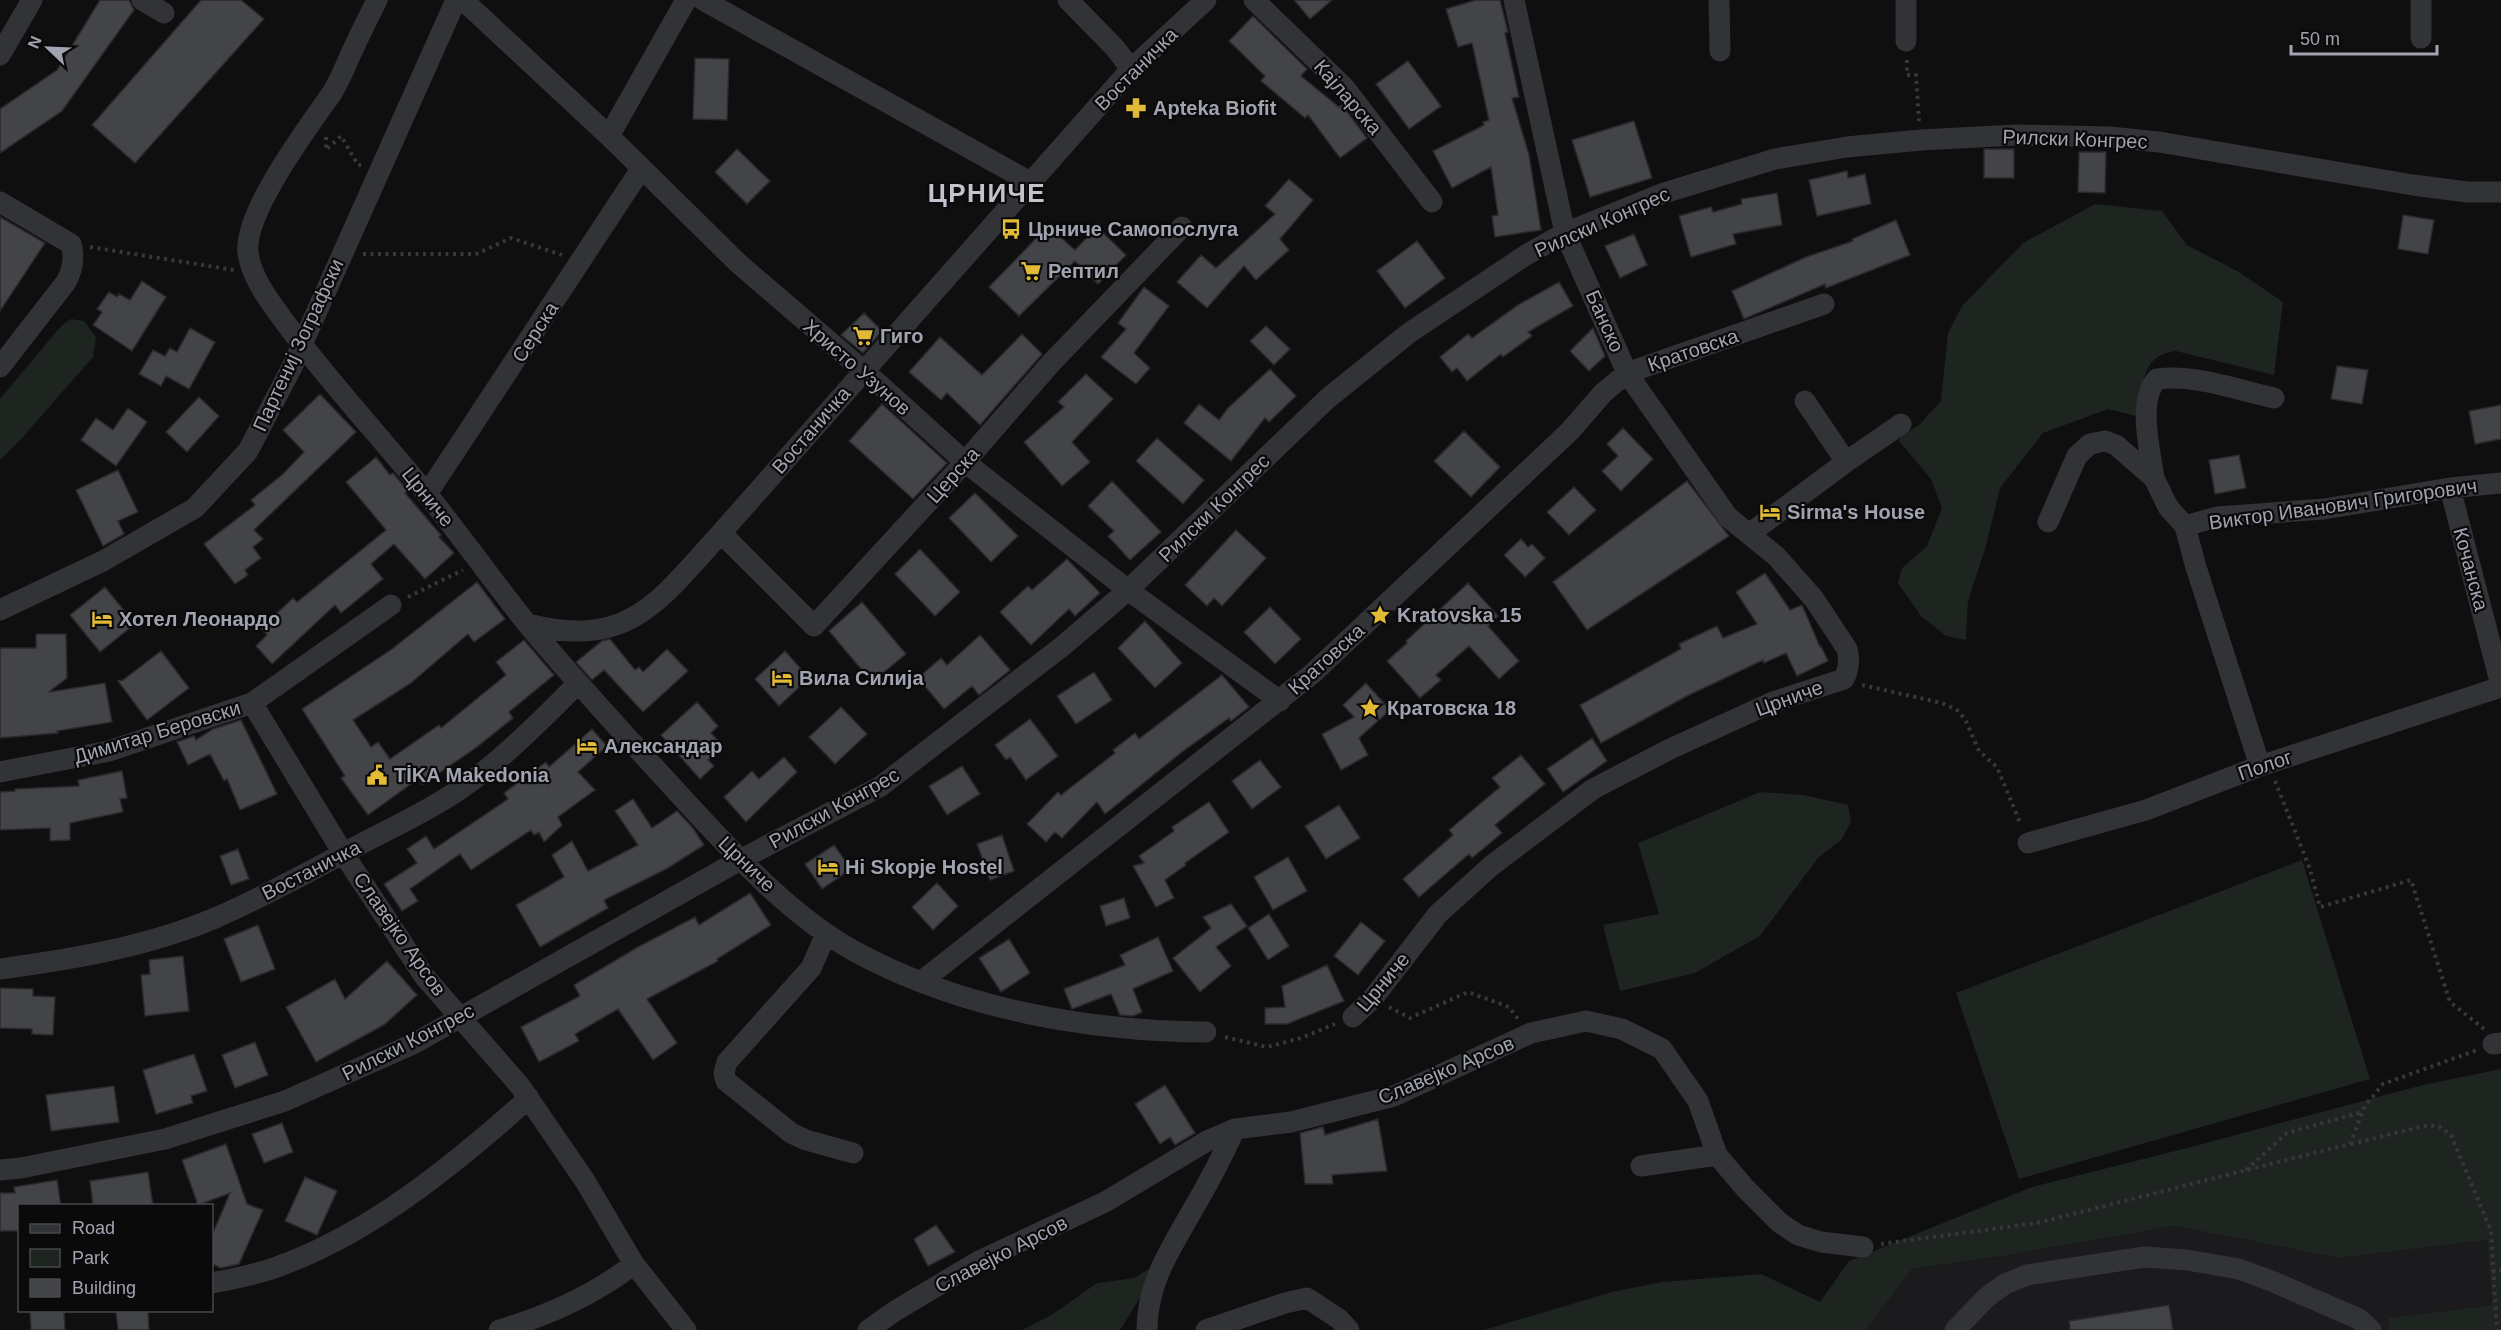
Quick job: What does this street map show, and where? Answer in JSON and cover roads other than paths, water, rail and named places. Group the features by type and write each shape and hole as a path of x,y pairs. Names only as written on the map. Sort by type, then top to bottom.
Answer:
{"street":[{"path":"0,55 32,0"},
{"path":"142,0 164,13"},
{"name":"Црниче","path":"377,0 332,92 280,168 264,201 249,241 248,253 256,273 274,307 303,345 427,494 528,624 578,683 740,860 826,934 856,952 922,981 989,1004 1044,1016 1146,1032 1206,1032"},
{"name":"Партениј Зографски","path":"0,610 104,561 195,508 248,451 303,345 341,253 456,0"},
{"name":"Христо Узунов","path":"463,0 609,136 738,263 965,462 1128,590 1280,701"},
{"path":"609,136 686,0"},
{"path":"703,0 1030,182"},
{"path":"1068,0 1115,48 1131,69"},
{"name":"Востаничка","path":"528,624 551,630 579,632 609,628 626,622 656,603 721,533 1131,69 1206,0"},
{"name":"Кајларска","path":"1254,0 1344,87 1432,202"},
{"name":"Банско","path":"1514,0 1565,233 1627,373 1728,517 1776,556 1821,609 1847,649 1848,664 1844,679"},
{"path":"1719,0 1720,51"},
{"path":"1906,0 1906,41"},
{"path":"2421,0 2421,38"},
{"name":"Рилски Конгрес","path":"0,1170 21,1168 165,1139 285,1101 413,1044 740,860 881,786 1064,645 1128,590 1336,392 1409,333 1526,255 1565,233 1664,193 1775,159 1847,147 2016,135 2110,137 2159,142 2413,185 2467,192 2501,192"},
{"name":"Серска","path":"427,494 641,169"},
{"path":"0,202 71,244 73,262 72,272 66,282 0,368"},
{"name":"Церска","path":"721,533 814,626 965,462 1051,363 1182,227"},
{"name":"Кратовска","path":"922,981 1312,674 1570,431 1603,393 1627,373 1824,304"},
{"name":"Виктор Иванович Григорович","path":"2264,765 2194,564 2185,526 2168,507 2154,478 2146,425 2150,386 2157,379 2172,378 2203,382 2274,398"},
{"path":"1805,401 1846,462"},
{"path":"1749,534 1901,424"},
{"name":"Виктор Иванович Григорович","path":"2048,522 2077,456 2096,442 2105,441 2116,445 2154,478"},
{"name":"Виктор Иванович Григорович","path":"2185,526 2217,518 2324,509 2450,488 2501,483"},
{"name":"Кочанска","path":"2450,488 2501,686"},
{"name":"Димитар Беровски","path":"0,772 109,751 252,704 391,605"},
{"name":"Црниче","path":"1353,1017 1372,998 1438,914 1491,866 1593,789 1670,748 1762,706 1844,679"},
{"name":"Востаничка","path":"0,969 71,959 165,936 215,918 409,819 476,778 520,742 578,683"},
{"name":"Полог","path":"2028,843 2146,810 2264,765 2501,686"},
{"name":"Славејко Арсов","path":"252,704 343,854 424,976 529,1098 585,1181 634,1264 686,1330"},
{"path":"826,934 810,968 727,1062 724,1072 726,1081 791,1133 806,1140 853,1153"},
{"name":"Славејко Арсов","path":"868,1330 895,1311 979,1261 1105,1202 1207,1141 1235,1129 1290,1122 1394,1096 1531,1033 1560,1025 1586,1022 1622,1029 1662,1049 1698,1101 1717,1155 1745,1188 1780,1223 1798,1235 1821,1242 1863,1247"},
{"path":"213,1283 248,1276 299,1258 373,1218 405,1199 439,1174 529,1098"},
{"path":"1147,1330 1147,1314 1152,1292 1168,1251 1216,1169 1235,1129"},
{"path":"1641,1166 1717,1155"},
{"path":"1955,1330 1987,1297 2005,1284 2027,1275 2145,1257 2187,1260 2239,1269 2359,1320 2371,1330"},
{"path":"499,1330 543,1317 614,1280 634,1264"},
{"path":"1206,1330 1285,1303 1307,1298 1339,1319 1349,1330"}],"place":[{"name":"Apteka Biofit","path":"1136,108"},
{"name":"Црниче Самопослуга","path":"1011,229"},
{"name":"Рептил","path":"1031,271"},
{"name":"Гиго","path":"863,336"},
{"name":"Sirma's House","path":"1770,512"},
{"name":"Kratovska 15","path":"1380,615"},
{"name":"Хотел Леонардо","path":"102,619"},
{"name":"Вила Силија","path":"782,678"},
{"name":"Кратовска 18","path":"1370,708"},
{"name":"Александар","path":"587,746"},
{"name":"TİKA Makedonia","path":"377,775"},
{"name":"Hi Skopje Hostel","path":"828,867"}],"district":[{"name":"ЦРНИЧЕ","path":"987,193"}]}
